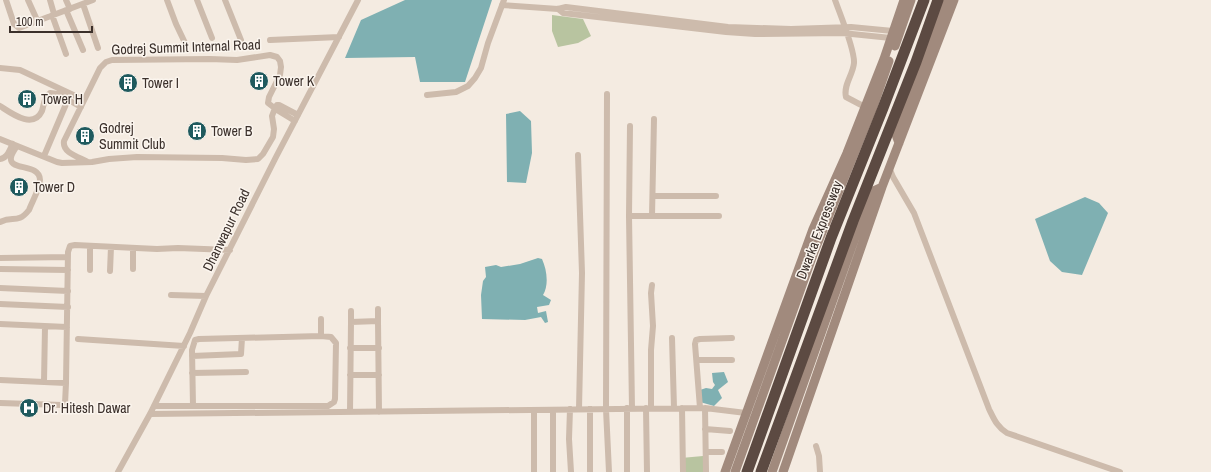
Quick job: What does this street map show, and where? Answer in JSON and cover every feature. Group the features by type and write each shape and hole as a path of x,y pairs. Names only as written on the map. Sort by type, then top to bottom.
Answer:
{"highway":[{"name":"Dwarka Expressway","path":"747,472 831,238 924,0"},
{"name":"Dwarka Expressway","path":"761,472 853,220 916,62 938,0"}],"main road":[{"path":"724,472 813,229 847,153 904,0"},
{"path":"735,472 814,252 873,107 911,0"},
{"path":"899,143 895,132 946,0"},
{"path":"783,472 889,167 954,0"},
{"path":"772,472 871,192 882,187"}],"street":[{"path":"6,0 15,26 18,28 94,0"},
{"path":"28,0 37,20"},
{"path":"50,0 53,15 66,54"},
{"path":"66,0 83,50"},
{"path":"167,0 186,45"},
{"path":"198,0 212,38"},
{"path":"225,0 241,40"},
{"name":"Dhanwapur Road","path":"118,472 150,414 183,348 206,296 358,0"},
{"path":"834,0 845,30 854,62 845,89 846,97 865,107"},
{"path":"427,94 456,92 468,86 475,78 481,68 488,43 503,2 558,9 566,7 662,21 728,27 845,30 892,34"},
{"path":"83,4 98,48"},
{"path":"270,40 339,37"},
{"name":"Godrej Summit Internal Road","path":"44,156 62,163 88,162 137,157 258,159 263,154 273,137 274,129 272,116 275,108 270,104 268,99 280,75 280,61 277,57 270,55 237,60 112,60 106,62 100,68 64,141 66,150 88,162"},
{"path":"0,68 20,70 70,97 81,107"},
{"path":"0,106 21,118 32,120 40,114 45,99 50,93 84,100"},
{"path":"607,94 606,409 609,472"},
{"path":"0,139 44,156 70,97"},
{"path":"275,108 297,118"},
{"path":"652,216 654,119"},
{"path":"627,472 629,408 630,126"},
{"path":"0,159 7,156 15,145"},
{"path":"0,222 6,219 18,220 26,214 39,185 40,178 37,173 33,170 14,165 11,162 15,145"},
{"path":"578,155 582,272 579,409"},
{"path":"889,167 893,177 914,212 989,409 995,422 1001,430 1120,472"},
{"path":"653,196 716,196"},
{"path":"629,216 719,216"},
{"path":"0,403 63,405 65,403 68,252 70,246 230,250"},
{"path":"90,246 90,270"},
{"path":"110,271 111,247"},
{"path":"133,248 133,269"},
{"path":"0,258 68,257"},
{"path":"0,269 68,270"},
{"path":"647,472 648,408 653,326 652,285"},
{"path":"0,288 68,291"},
{"path":"170,295 206,296"},
{"path":"0,304 68,307"},
{"path":"378,309 379,412"},
{"path":"350,412 351,311"},
{"path":"321,319 321,336"},
{"path":"350,322 378,321"},
{"path":"0,324 67,327"},
{"path":"44,382 45,326"},
{"path":"154,406 323,407 331,405 335,398 336,343 331,336 195,340 192,353 193,406"},
{"path":"78,339 183,348 192,353 242,354 242,338"},
{"path":"672,338 674,408"},
{"path":"706,472 705,429 695,344 696,340 700,339 732,338"},
{"path":"350,348 379,348"},
{"path":"697,360 732,360"},
{"path":"192,373 246,372"},
{"path":"350,375 379,374"},
{"path":"0,380 66,383"},
{"path":"150,414 629,408 703,408 746,413"},
{"path":"682,408 683,472"},
{"path":"570,409 569,439 571,472"},
{"path":"590,409 590,472"},
{"path":"534,410 534,472"},
{"path":"553,410 553,472"},
{"path":"705,429 730,431"},
{"path":"816,446 819,456 820,472"},
{"path":"706,452 722,452"}],"green space":[{"path":"552,15 583,19 591,36 578,43 558,47 552,31"},
{"path":"703,456 704,472 680,472 681,458"}],"water":[{"path":"405,0 492,0 465,82 420,82 415,57 345,58 361,20"},
{"path":"520,111 531,121 532,153 526,183 507,182 506,114"},
{"path":"1085,197 1099,203 1108,213 1082,275 1062,272 1050,261 1035,219"},
{"path":"538,258 542,259 546,273 547,282 543,295 551,300 549,305 537,307 538,313 546,311 548,322 545,323 541,317 525,320 482,319 481,295 483,281 486,277 485,267 496,265 501,267 520,264"},
{"path":"724,372 728,382 718,390 722,398 714,406 700,402 700,390 706,388 712,389 715,385 713,382 712,373"}],"place":[{"name":"Tower K","path":"259,81"},
{"name":"Tower I","path":"128,83"},
{"name":"Tower H","path":"27,99"},
{"name":"Tower B","path":"197,131"},
{"name":"Godrej Summit Club","path":"85,136"},
{"name":"Tower D","path":"19,187"},
{"name":"Dr. Hitesh Dawar","path":"29,408"}]}
